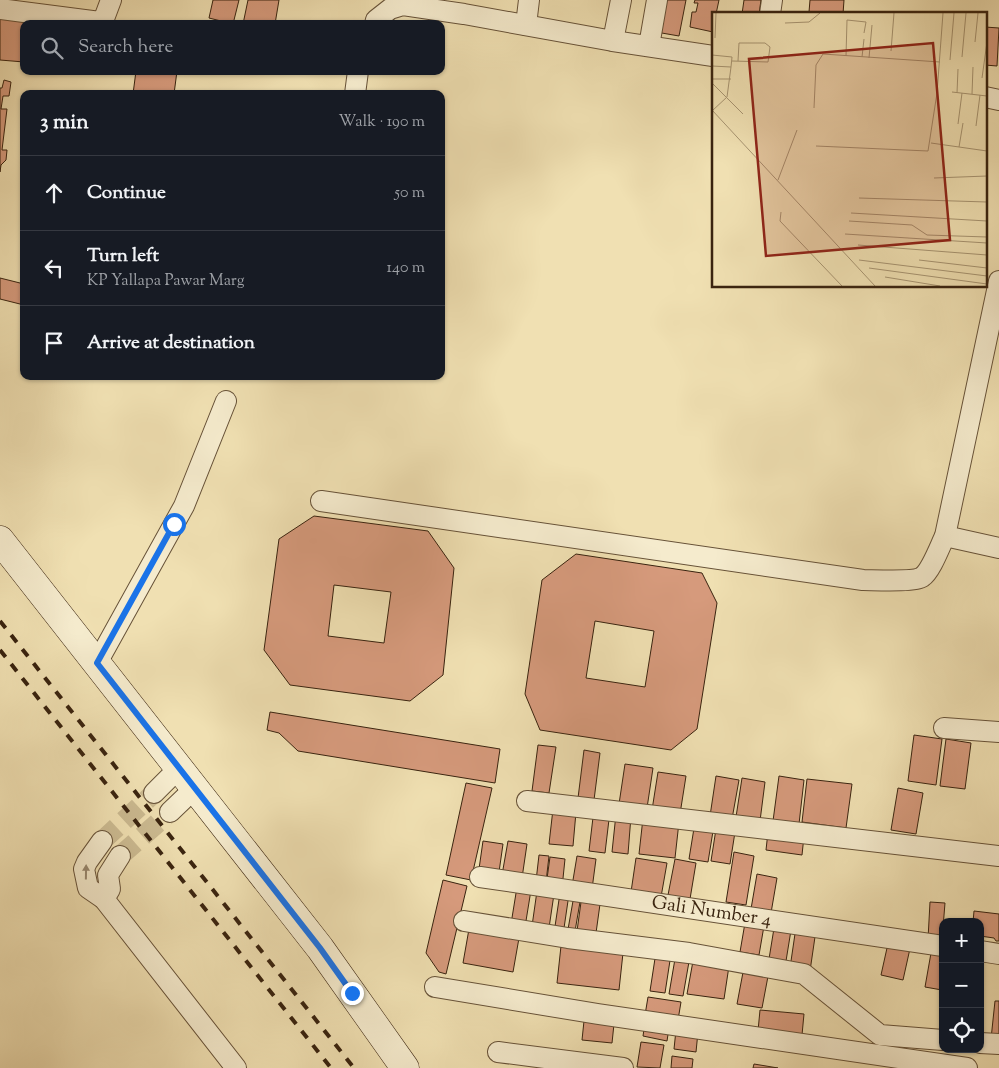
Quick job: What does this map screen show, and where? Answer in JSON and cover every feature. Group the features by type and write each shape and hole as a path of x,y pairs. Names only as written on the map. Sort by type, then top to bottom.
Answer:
{"street":[{"path":"102,20 112,0"},
{"path":"526,25 529,0"},
{"path":"613,41 621,0"},
{"path":"649,46 657,0"},
{"path":"376,20 390,8 403,5 712,56"},
{"path":"0,8 86,20"},
{"path":"356,90 357,75"},
{"path":"986,98 999,100"},
{"path":"321,501 863,580 914,580 923,577 928,570 945,536 999,281"},
{"path":"97,663 184,506 226,401"},
{"path":"945,536 999,548"},
{"path":"0,540 320,948 405,1068"},
{"path":"944,728 999,732"},
{"path":"154,793 186,779"},
{"path":"170,812 186,779"},
{"path":"527,802 999,856"},
{"path":"102,841 84,868 88,888 104,899 236,1068"},
{"path":"104,899 110,889 108,875 120,856"},
{"name":"Gali Number 4","path":"480,877 939,945"},
{"path":"464,921 568,938 689,953 804,974 880,1035 939,1040"},
{"path":"984,952 999,954"},
{"path":"435,987 598,1014 967,1068"},
{"path":"984,1043 999,1044"},
{"path":"498,1052 623,1068"}],"building":[{"path":"213,0 239,0 234,20 209,18"},
{"path":"248,0 279,0 276,20 244,20"},
{"path":"662,0 686,0 679,36 656,32"},
{"path":"695,0 719,0 716,12 712,12 712,32 690,27 692,12 696,12 698,3 694,3"},
{"path":"744,0 761,0 759,12 742,12"},
{"path":"810,0 844,0 843,12 809,12"},
{"path":"0,18 20,20 20,62 0,60"},
{"path":"986,27 999,28 997,66 986,65"},
{"path":"135,75 176,75 175,90 134,90"},
{"path":"4,80 11,82 9,96 3,96 1,109 7,109 2,150 7,150 6,160 1,165 0,172 0,88 2,88"},
{"path":"0,278 20,283 20,304 0,299"},
{"path":"314,516 428,531 454,568 443,675 410,701 290,685 264,650 279,539","holes":["334,585 391,592 384,643 328,636"]},
{"path":"576,554 702,573 717,603 697,729 671,750 540,730 525,694 542,580","holes":["595,621 654,631 645,687 586,678"]},
{"path":"270,712 500,749 495,783 298,751 279,733 267,730"},
{"path":"914,735 942,739 936,785 908,781"},
{"path":"946,739 971,743 965,789 940,786"},
{"path":"538,745 556,747 549,793 532,791"},
{"path":"584,750 600,753 594,800 578,798"},
{"path":"625,764 653,768 647,808 619,804"},
{"path":"658,772 686,776 680,814 652,810"},
{"path":"716,776 739,780 732,819 710,816"},
{"path":"779,776 804,780 799,824 773,821"},
{"path":"742,778 765,782 760,821 736,817"},
{"path":"807,779 852,784 846,828 802,822"},
{"path":"466,783 492,788 471,880 446,875"},
{"path":"898,788 923,793 916,834 891,830"},
{"path":"553,809 576,812 573,846 549,844"},
{"path":"594,809 610,811 605,853 589,851"},
{"path":"616,814 631,816 628,854 612,852"},
{"path":"643,818 679,822 675,858 639,854"},
{"path":"695,822 714,825 708,862 689,859"},
{"path":"716,829 735,832 730,864 711,861"},
{"path":"768,832 804,836 802,855 766,850"},
{"path":"483,841 503,844 498,879 478,876"},
{"path":"508,841 527,844 522,878 502,875"},
{"path":"734,852 754,856 746,905 726,902"},
{"path":"539,855 549,856 546,882 536,881"},
{"path":"577,856 596,859 592,889 572,886"},
{"path":"550,857 565,859 562,888 546,886"},
{"path":"636,858 667,863 661,897 631,892"},
{"path":"675,859 696,863 690,899 668,895"},
{"path":"757,874 777,878 771,913 751,909"},
{"path":"443,880 467,886 446,974 439,972 426,953"},
{"path":"517,887 531,890 525,927 511,924"},
{"path":"537,891 554,894 549,928 532,926"},
{"path":"560,893 569,894 563,935 554,933"},
{"path":"582,895 601,897 596,933 577,931"},
{"path":"573,901 580,902 574,937 567,935"},
{"path":"930,902 945,903 944,918 939,918 939,940 928,939"},
{"path":"974,911 999,914 999,941 984,937 984,918 973,918"},
{"path":"746,917 765,920 759,955 740,952"},
{"path":"775,922 792,924 786,961 769,959"},
{"path":"796,927 816,930 810,971 790,968"},
{"path":"469,929 519,938 513,972 463,963"},
{"path":"889,939 911,944 903,980 881,975"},
{"path":"561,946 623,953 619,990 557,983"},
{"path":"656,952 671,954 665,993 650,991"},
{"path":"676,953 690,956 683,996 669,994"},
{"path":"931,953 939,954 939,989 925,987"},
{"path":"693,961 729,966 724,999 687,994"},
{"path":"744,967 769,971 762,1008 737,1004"},
{"path":"648,997 681,1002 678,1020 645,1015"},
{"path":"995,1001 999,1001 999,1040 991,1039"},
{"path":"760,1010 804,1014 802,1035 758,1031"},
{"path":"584,1021 614,1024 612,1043 582,1040"},
{"path":"645,1023 669,1028 667,1041 643,1036"},
{"path":"676,1030 698,1032 696,1052 674,1049"},
{"path":"641,1042 664,1045 660,1068 637,1067"},
{"path":"672,1056 693,1059 692,1068 671,1068"},
{"path":"754,1064 778,1068 753,1068"}],"tunnel":[{"path":"102,841 154,793"},
{"path":"120,856 170,812"}],"railway":[{"path":"0,621 354,1068"},
{"path":"0,650 331,1068"}],"route":[{"path":"174,524 97,663 178,769 320,948 352,993"}]}
